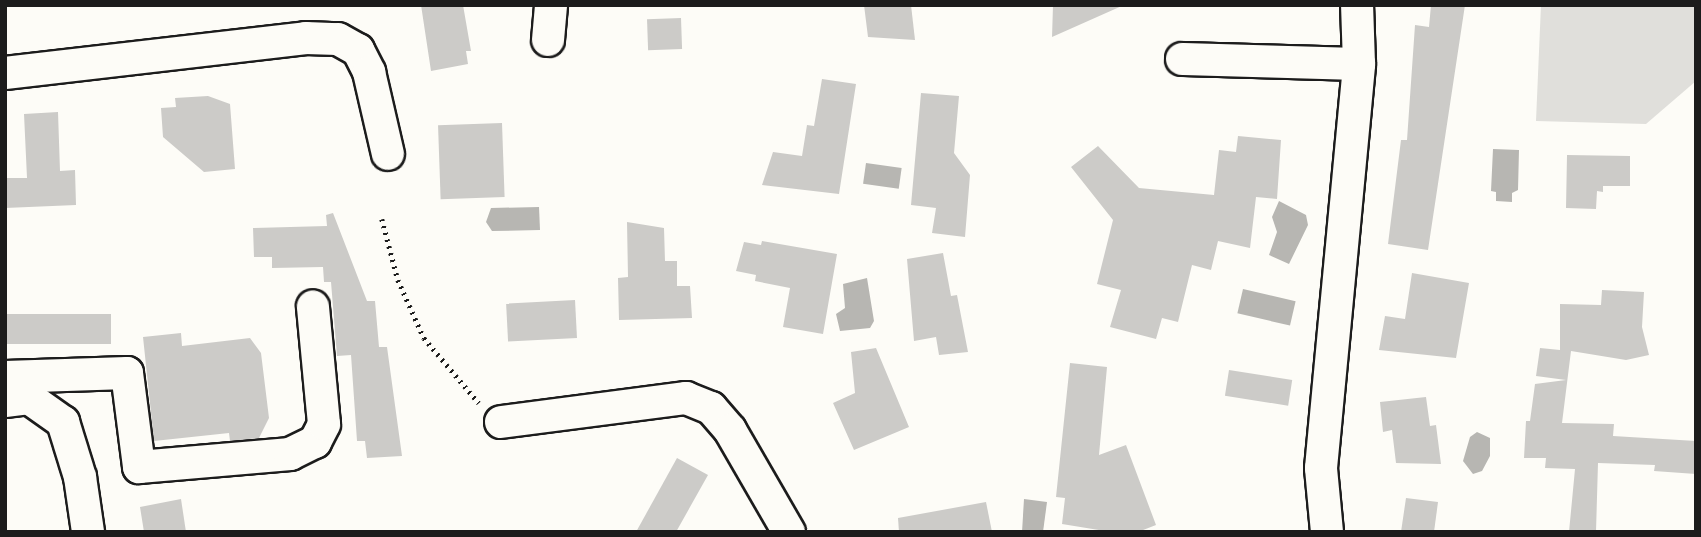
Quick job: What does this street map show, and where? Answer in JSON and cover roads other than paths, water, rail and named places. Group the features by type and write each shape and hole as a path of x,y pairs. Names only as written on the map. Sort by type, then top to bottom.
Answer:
{"street":[{"path":"548,40 551,5"},
{"path":"1326,532 1321,468 1359,64 1357,5"},
{"path":"5,73 306,38 338,39 358,50 369,72 388,154"},
{"path":"1182,59 1359,64"},
{"path":"5,377 127,373 139,467 290,454 315,442 324,424 313,307"},
{"path":"5,401 29,398 63,422 80,477 88,532"},
{"path":"500,422 686,398 711,408 730,430 789,532"}]}
